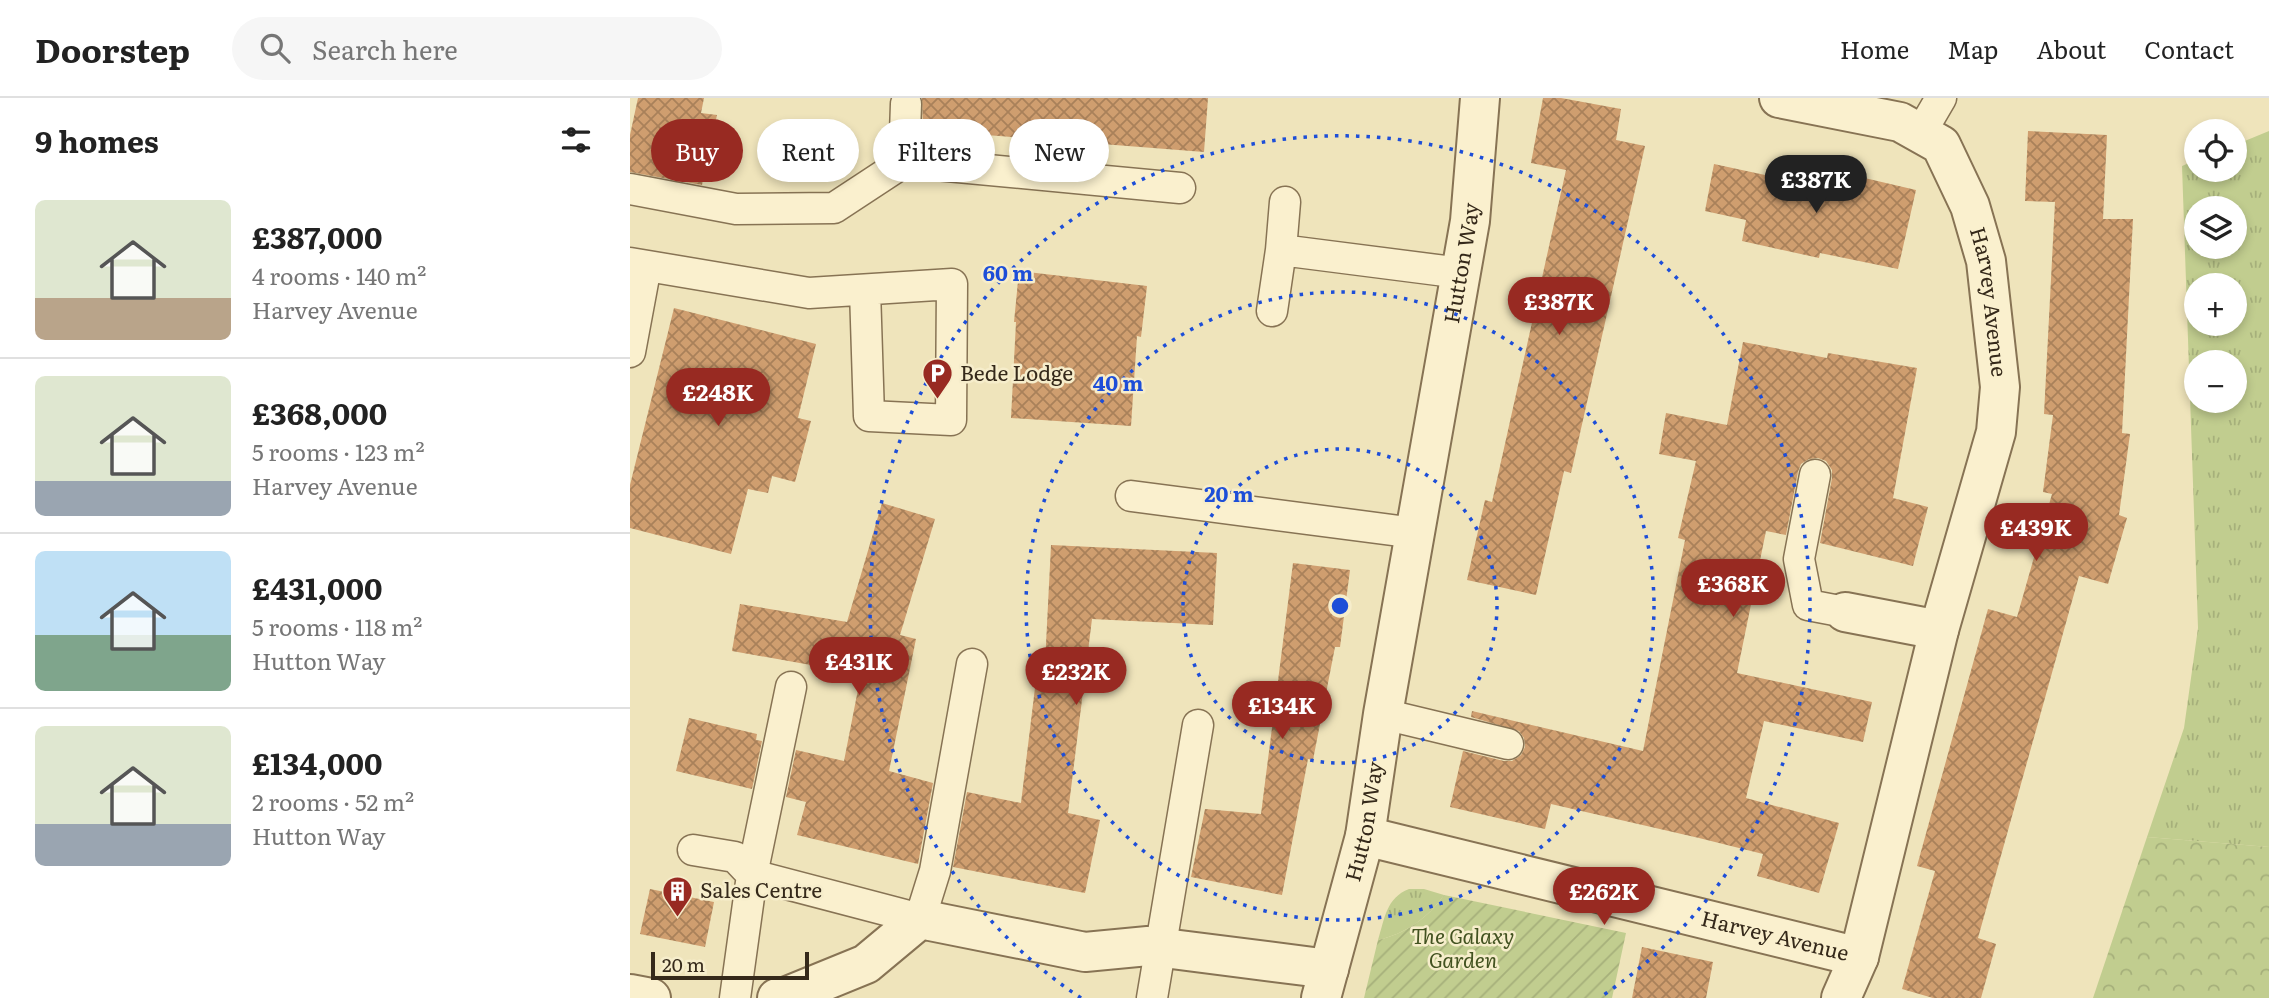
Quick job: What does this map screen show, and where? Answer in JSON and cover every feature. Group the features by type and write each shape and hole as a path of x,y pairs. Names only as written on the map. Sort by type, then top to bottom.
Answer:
{"street":[{"name":"Hutton Way","path":"920,919 1085,952 1148,946 1162,948 1325,984 1365,836 1383,714 1470,221 1480,98"},
{"name":"Harvey Avenue","path":"1779,98 1900,122 1941,145 1970,206 1986,261 2000,387 1996,432 1939,630 1859,957 1841,998"},
{"path":"1845,612 1939,630"},
{"name":"Harvey Avenue","path":"1365,836 1653,909 1859,957"},
{"path":"777,998 864,981 920,919"},
{"path":"630,994 651,998"}],"lane":[{"path":"1920,134 1941,98"},
{"path":"905,119 906,104"},
{"path":"995,171 1180,188"},
{"path":"630,189 736,209 834,208 874,182"},
{"path":"1272,311 1285,202"},
{"path":"1281,250 1461,273"},
{"path":"630,352 638,264 809,293 952,284 951,420 869,416 865,290"},
{"path":"1815,475 1798,559 1801,578 1808,605 1845,612"},
{"path":"1131,496 1415,533"},
{"path":"692,850 735,857 752,875 920,919 935,871 972,664"},
{"path":"735,998 752,875 791,688"},
{"path":"1383,714 1508,744"},
{"path":"1152,998 1198,725"}],"green space":[{"path":"2269,131 2269,847 2147,837 2184,728 2198,628 2191,413 2247,413 2247,350 2188,350 2188,336 2247,336 2247,273 2186,273 2185,259 2247,259 2247,196 2184,196 2184,224 2182,166 2184,165 2184,182 2247,182 2247,140"},
{"path":"2147,837 2269,847 2269,998 2093,998"},
{"path":"1409,889 1424,889 1444,895 1431,911 1415,924 1378,940 1391,903"},
{"name":"The Galaxy Garden","path":"1444,895 1626,933 1612,998 1364,998 1378,940 1415,924 1431,911"}],"building":[{"path":"638,98 704,98 701,113 717,115 716,119 651,119 651,176 630,172 630,135"},
{"path":"922,98 1208,98 1204,152 1109,145 1109,119 1009,119 1009,137 995,136 995,119 923,119"},
{"path":"1543,98 1561,98 1621,109 1616,140 1645,146 1571,473 1564,471 1536,595 1467,580 1485,500 1492,502 1566,170 1531,163"},
{"path":"2028,131 2107,135 2103,219 2133,219 2122,433 2130,434 2119,515 2127,518 2108,584 2079,576 1978,938 1996,944 1981,998 1933,998 1902,989 1935,871 1917,866 1988,609 2017,617 2052,494 2043,492 2053,415 2044,414 2055,202 2025,201"},
{"path":"1714,164 1852,194 1856,176 1916,190 1898,269 1820,253 1819,258 1742,241 1746,220 1705,211"},
{"path":"1019,271 1147,286 1141,337 1137,336 1131,426 1011,418 1014,322"},
{"path":"674,308 816,344 798,418 811,421 795,482 772,476 768,493 748,489 731,554 630,528 630,485"},
{"path":"1743,342 1827,358 1828,353 1917,368 1893,498 1928,507 1913,566 1820,543 1832,470 1826,461 1809,459 1801,464 1798,472 1786,535 1766,531 1737,673 1872,702 1863,742 1764,721 1746,798 1839,823 1819,893 1757,876 1763,854 1699,838 1551,804 1545,829 1450,807 1463,751 1512,761 1521,755 1525,747 1524,738 1519,731 1471,717 1472,711 1643,751 1685,540 1678,538 1696,461 1659,454 1666,413 1727,425"},
{"path":"882,503 935,519 900,635 916,639 889,771 933,783 918,864 797,835 806,802 786,797 796,750 844,761 861,674 732,651 740,604 847,622"},
{"path":"1051,545 1217,553 1213,625 1092,619 1068,813 1100,820 1085,893 953,867 967,792 1021,803 1038,663 1045,664"},
{"path":"1293,563 1350,570 1340,647 1335,647 1313,760 1308,759 1282,895 1191,877 1205,809 1261,814"},
{"path":"689,718 757,734 756,740 762,741 752,789 676,771"},
{"name":"Sales Centre","path":"650,889 714,902 705,947 640,934"},
{"path":"1642,947 1713,962 1706,998 1632,998"}],"place":[{"name":"Bede Lodge","path":"937,401"},
{"name":"Sales Centre","path":"677,918"}]}
